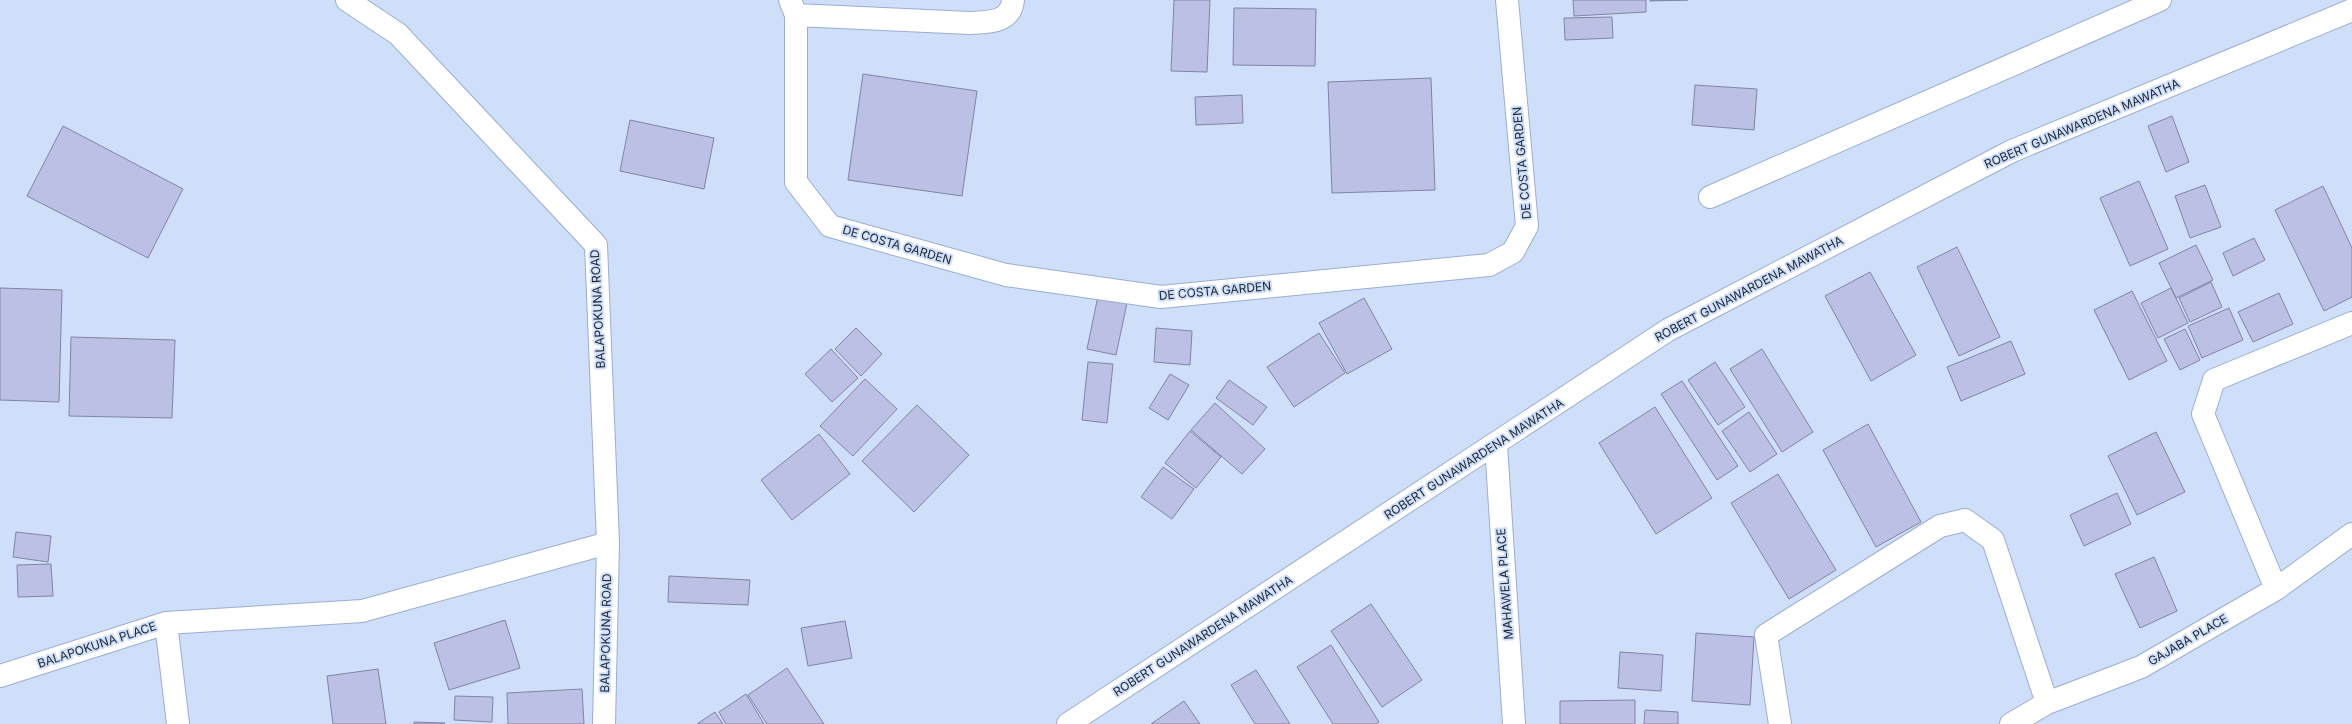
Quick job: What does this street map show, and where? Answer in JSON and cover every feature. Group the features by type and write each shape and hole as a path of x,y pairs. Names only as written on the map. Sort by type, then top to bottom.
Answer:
{"street":[{"name":"BALAPOKUNA ROAD","path":"347,0 398,34 596,245 608,543 604,724"},
{"path":"793,8 970,23 992,22 1003,18 1013,6 1014,0"},
{"name":"DE COSTA GARDEN","path":"793,8 796,182 830,226 1006,275 1161,297 1489,265 1513,252 1527,226 1506,0"},
{"path":"1710,197 2160,0"},
{"name":"ROBERT GUNAWARDENA MAWATHA","path":"1068,724 1668,330 2012,151 2352,10"},
{"path":"2276,590 2203,414 2214,380 2352,323"},
{"name":"MAHAWELA PLACE","path":"1496,444 1514,724"},
{"path":"1780,724 1766,635 1940,526 1965,520 1992,540 2047,703"},
{"name":"GAJABA PLACE","path":"2011,724 2047,703 2142,667 2276,590 2352,534"},
{"path":"166,623 362,611 608,543"},
{"name":"BALAPOKUNA PLACE","path":"0,676 166,623 178,724"}],"building":[{"path":"1174,0 1210,0 1207,72 1171,71"},
{"path":"1573,0 1646,0 1646,12 1574,16"},
{"path":"1650,0 1688,0 1650,1"},
{"path":"1234,8 1316,9 1315,66 1233,65"},
{"path":"1612,17 1613,38 1565,40 1564,18"},
{"path":"863,74 977,91 962,196 848,180"},
{"path":"1431,78 1435,190 1332,193 1328,82"},
{"path":"1695,85 1757,89 1754,130 1692,125"},
{"path":"1242,95 1243,123 1196,125 1195,97"},
{"path":"2172,116 2189,162 2166,172 2148,126"},
{"path":"630,120 714,138 704,189 620,171"},
{"path":"63,126 183,189 148,258 27,196"},
{"path":"2139,181 2168,249 2130,266 2100,198"},
{"path":"2205,185 2221,227 2190,238 2175,196"},
{"path":"2323,186 2352,248 2352,297 2324,311 2275,210"},
{"path":"2254,238 2265,260 2233,276 2223,253"},
{"path":"2196,245 2213,280 2176,298 2159,263"},
{"path":"1957,247 2000,337 1959,356 1917,267"},
{"path":"1870,272 1916,355 1871,381 1825,296"},
{"path":"2211,282 2222,307 2190,322 2179,298"},
{"path":"0,288 62,290 59,402 0,400"},
{"path":"2171,288 2188,323 2158,338 2141,303"},
{"path":"2132,291 2167,361 2129,380 2094,310"},
{"path":"2279,293 2293,324 2253,342 2238,312"},
{"path":"1098,296 1127,303 1116,355 1087,349"},
{"path":"1364,298 1392,349 1347,374 1319,323"},
{"path":"2229,308 2243,340 2202,358 2188,326"},
{"path":"856,328 882,354 861,376 835,349"},
{"path":"1156,328 1192,331 1190,365 1154,362"},
{"path":"2185,329 2200,360 2180,370 2164,339"},
{"path":"1319,333 1345,373 1294,407 1267,367"},
{"path":"71,337 175,340 172,418 69,416"},
{"path":"2011,341 2025,374 1961,401 1947,367"},
{"path":"831,349 858,378 832,402 805,374"},
{"path":"1762,349 1813,432 1782,452 1730,369"},
{"path":"1088,362 1113,364 1107,423 1082,420"},
{"path":"1715,362 1745,407 1718,425 1688,380"},
{"path":"1170,374 1189,385 1168,420 1149,408"},
{"path":"865,379 897,409 853,456 820,426"},
{"path":"1229,380 1267,407 1253,425 1216,398"},
{"path":"1682,381 1738,466 1717,480 1661,394"},
{"path":"1215,403 1265,449 1242,474 1191,430"},
{"path":"917,405 969,455 914,512 862,461"},
{"path":"1655,407 1712,498 1656,534 1599,443"},
{"path":"1749,412 1777,454 1750,472 1722,431"},
{"path":"1868,424 1921,522 1876,547 1823,450"},
{"path":"1190,431 1221,457 1196,488 1165,463"},
{"path":"2156,432 2185,492 2137,515 2108,456"},
{"path":"819,434 850,474 792,520 761,480"},
{"path":"1163,467 1194,489 1172,519 1141,497"},
{"path":"1778,474 1836,570 1789,599 1731,503"},
{"path":"2117,493 2131,524 2084,546 2070,515"},
{"path":"16,532 51,536 48,562 13,557"},
{"path":"2154,557 2177,611 2140,628 2115,574"},
{"path":"51,564 53,596 18,597 17,565"},
{"path":"669,576 750,580 748,605 668,602"},
{"path":"1371,604 1422,680 1382,707 1331,631"},
{"path":"505,620 520,668 449,690 434,643"},
{"path":"845,621 852,658 808,666 801,628"},
{"path":"1696,633 1754,637 1750,705 1692,701"},
{"path":"1331,645 1379,722 1376,724 1333,724 1297,667"},
{"path":"1620,652 1663,655 1661,691 1618,688"},
{"path":"787,668 824,724 767,724 748,695"},
{"path":"378,669 386,724 333,724 327,676"},
{"path":"1256,670 1290,724 1255,724 1231,685"},
{"path":"582,689 584,724 508,724 507,693"},
{"path":"746,694 764,724 726,724 719,712"},
{"path":"455,696 493,697 492,722 454,720"},
{"path":"1635,700 1635,724 1560,724 1560,701"},
{"path":"1184,701 1200,724 1151,724"},
{"path":"1645,710 1678,712 1678,724 1644,724"},
{"path":"715,712 723,724 697,724"},
{"path":"414,722 445,723 414,724"}]}
